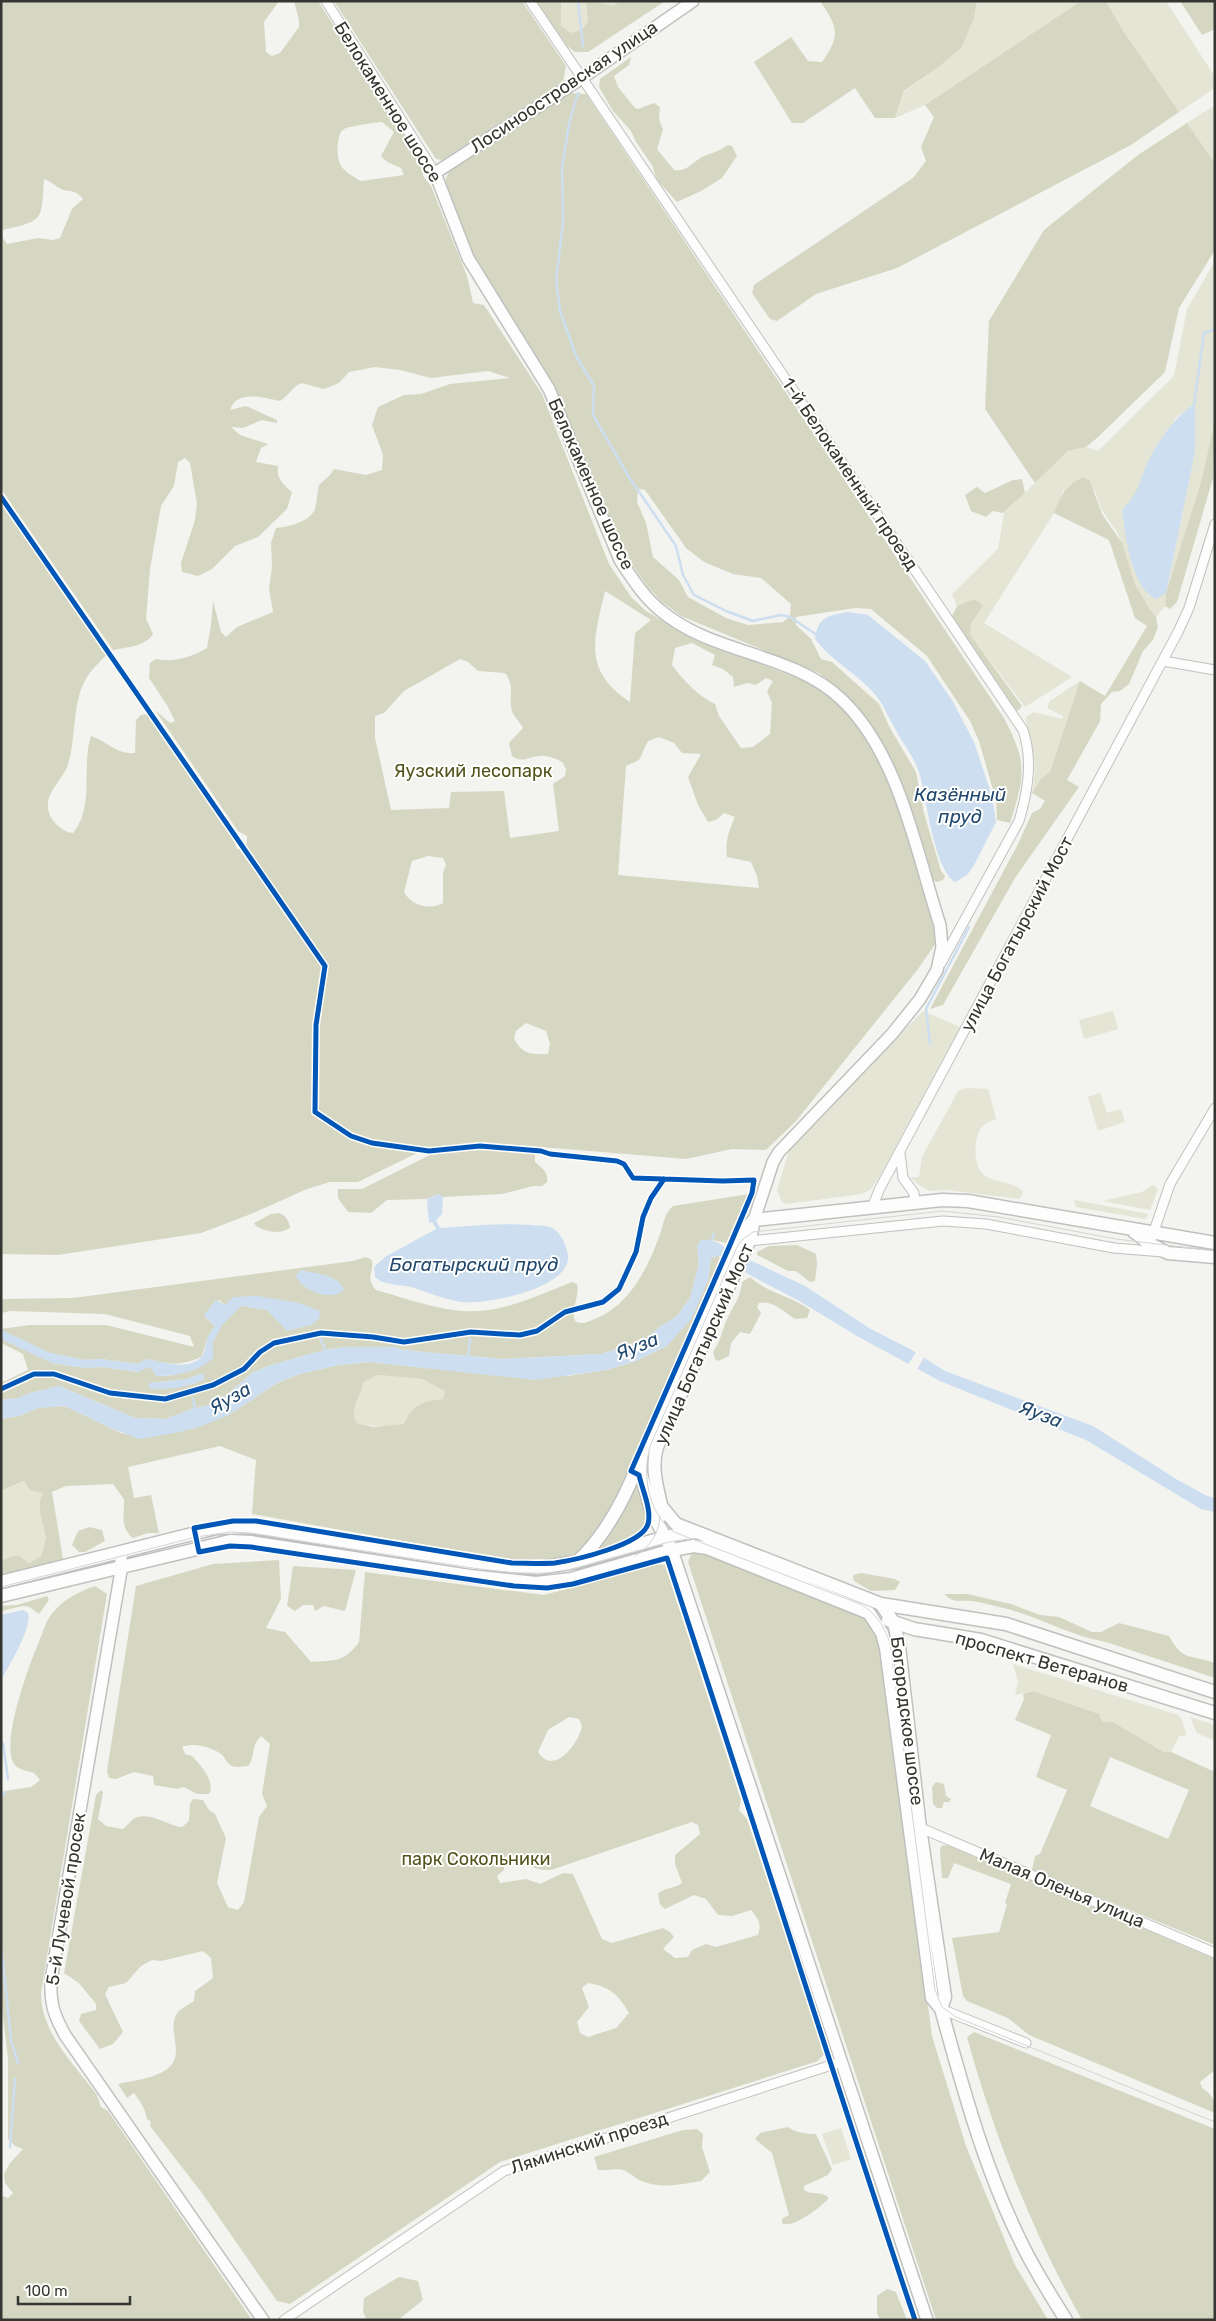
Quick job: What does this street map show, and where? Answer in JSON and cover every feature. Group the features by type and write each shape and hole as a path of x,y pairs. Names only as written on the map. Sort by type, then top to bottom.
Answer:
{"main road":[{"path":"754,1220 942,1200 968,1201 1131,1229 1151,1238 1168,1253 1215,1257"},
{"name":"улица Богатырский Мост","path":"666,1537 651,1511 641,1472 641,1457 754,1220"},
{"path":"1151,1238 1215,1243"},
{"name":"улица Богатырский Мост","path":"666,1537 662,1507 654,1478 657,1447 723,1286"},
{"path":"576,1562 603,1533 618,1508 641,1457"},
{"path":"662,1507 671,1520 696,1532 881,1604"},
{"path":"1,1582 216,1528 240,1526 514,1567 538,1568 576,1562 666,1537 696,1532"},
{"path":"666,1537 672,1550"},
{"path":"1,1596 198,1547 240,1541 470,1576 514,1582 546,1583 586,1576 672,1550 694,1546 707,1548 869,1613"},
{"name":"Богородское шоссе","path":"881,1604 894,1622 899,1646 914,1826 932,1998 941,2009 968,2106 995,2183 1020,2241 1066,2320"},
{"name":"проспект Ветеранов","path":"881,1604 1006,1624 1215,1692"},
{"name":"Богородское шоссе","path":"869,1613 882,1633 886,1648 914,1826"},
{"name":"проспект Ветеранов","path":"869,1613 914,1629 981,1640 1215,1713"}],"street":[{"name":"Белокаменное шоссе","path":"326,1 435,172 468,258 549,389 620,560 649,601 676,622 706,636 791,668 814,680 840,698 862,723 882,755 897,790 940,925 942,947 937,970"},
{"name":"1-й Белокаменный проезд","path":"530,1 1023,730 1029,751 1026,796 1019,821 937,970"},
{"name":"Лосиноостровская улица","path":"435,172 582,78 693,1"},
{"name":"улица Богатырский Мост","path":"872,1208 879,1190 1163,661 1189,608 1215,524"},
{"path":"1163,661 1215,670"},
{"name":"улица Богатырский Мост","path":"754,1220 773,1162 780,1152 892,1034 920,999 937,970"},
{"path":"1151,1238 1170,1184 1215,1108"},
{"path":"900,1152 903,1178 914,1193 915,1203"},
{"path":"742,1244 943,1221 994,1225 1114,1248 1168,1253"},
{"path":"672,1550 927,2320"},
{"name":"5-й Лучевой просек","path":"121,1552 121,1566 51,1980 50,2000 56,2019 65,2035 263,2320"},
{"name":"Малая Оленья улица","path":"914,1826 1215,1953"},
{"path":"941,2009 1026,2043"},
{"name":"Ляминский проезд","path":"284,2320 504,2171 840,2062"}],"green space":[{"name":"Яузский лесопарк","path":"1,1 279,1 264,22 266,52 272,56 280,53 299,27 294,1 318,1 423,165 423,176 431,186 467,276 473,303 484,305 542,394 609,564 631,597 646,611 691,637 820,687 843,707 857,724 877,757 893,792 940,937 918,969 796,1121 766,1150 732,1149 686,1159 480,1142 427,1148 358,1182 330,1182 307,1189 251,1214 201,1233 58,1255 1,1254 1,501 107,654 89,674 82,687 76,709 72,745 67,767 49,797 48,808 53,821 65,830 73,833 80,823 86,799 88,747 91,736 123,752 135,753 136,720 141,715 148,714 232,836 237,849 241,849 247,843 247,836 238,831 155,710 170,723 175,721 149,678 150,663 156,659 182,658 207,648 213,601 221,632 226,637 237,627 273,612 269,589 272,567 271,543 276,528 298,523 312,514 316,506 319,485 334,469 366,475 382,470 383,455 372,425 378,407 404,395 421,394 450,384 510,378 488,371 431,378 400,370 375,367 349,372 339,383 324,389 301,383 280,401 252,396 239,399 230,410 246,406 277,420 277,423 262,420 243,428 231,427 240,435 268,444 261,448 256,462 278,466 279,477 292,492 287,509 258,537 235,546 212,569 198,576 182,572 181,563 195,520 197,504 190,463 185,458 178,462 174,486 161,506 150,569 146,619 153,634 145,642 130,647 113,650 1,489","holes":["382,122 394,132 381,156 387,162 401,168 404,175 361,181 349,174 341,166 338,156 338,140 344,129","44,179 61,189 74,192 83,199 72,209 60,238 53,240 38,238 7,244 3,238 3,230 34,221 41,211","605,591 651,620 635,633 630,702 604,678 598,665 595,652 598,624","692,643 715,655 712,665 723,669 733,677 734,687 747,683 756,685 766,678 773,681 767,691 772,703 770,734 753,747 741,748 719,716 715,704 691,687 672,665 675,648","460,659 468,662 478,671 505,673 511,687 512,711 523,728 509,743 512,756 523,760 536,756 549,757 563,763 566,769 565,776 553,784 559,831 510,838 504,791 451,792 449,808 391,810 375,738 375,716 384,713 404,691","659,737 674,743 682,753 701,754 688,777 698,805 708,822 716,820 724,813 735,817 728,836 727,857 751,862 757,876 759,888 618,875 626,766 639,760 648,741","428,856 443,858 446,865 443,872 443,903 432,906 421,905 407,897 404,892 412,861","526,1023 546,1031 550,1044 548,1054 528,1052 520,1047 514,1038 516,1031"]},
{"path":"334,1 522,1 566,66 563,82 442,160 436,159"},
{"path":"536,1 561,1 561,26 571,33 582,30 588,21 586,1 594,1 612,6 622,1 665,1 588,52 575,52 567,46"},
{"path":"561,1 665,1 588,52 575,52 561,26"},
{"path":"820,1 977,1 974,18 962,47 940,66 904,91 895,118 875,118 855,88 803,123 792,123 754,62 791,37 808,61 822,62 832,45 835,32 831,18"},
{"path":"977,1 1081,1 925,105 895,118 904,92 940,66 962,47 974,18"},
{"path":"1081,1 1106,1 1122,29 1179,112 1131,145 897,268 816,294 777,321 770,319 752,293 754,285 913,178 926,161 921,147 934,117 925,105"},
{"path":"1106,1 1166,1 1215,77 1215,88 1179,112 1122,29"},
{"path":"1180,1 1215,1 1215,29 1202,35"},
{"path":"631,57 629,65 614,76 618,87 635,108 638,109 654,103 660,107 659,119 663,130 657,149 674,170 685,169 702,157 728,145 732,146 737,156 722,178 701,191 677,202 657,180 652,165 636,142 631,131 613,111 599,87 600,79"},
{"path":"570,93 586,94 1004,718 1012,734 1022,770 1019,793 1010,823 997,820 996,800 979,741 970,721 927,656 871,609 855,608 796,617 796,625 811,639 821,659 832,662 879,704 890,728 916,772 924,813 941,871 945,876 943,880 937,882 932,879 904,788 866,718 842,691 819,673 681,616 662,602 647,586 626,556 554,386 470,250 445,181 450,169","holes":["638,489 645,490 686,548 704,562 733,574 761,578 791,604 790,616 783,622 748,625 726,618 688,597 679,580 653,557 646,523 637,502"]},
{"path":"1215,105 1215,163 1187,123"},
{"path":"1187,123 1215,163 1215,250 1179,308 1165,372 1097,438 1086,447 1068,451 1035,483 985,409 989,321 1044,230 1138,155"},
{"path":"1215,261 1215,420 1201,482 1166,593 1165,606 1156,617 1143,598 1132,577 1119,536 1102,509 1095,491 1063,491 1054,513 984,623 1072,677 1025,707 970,634 974,599 957,606 952,594 998,549 1004,513 1068,451 1086,447 1098,451 1174,376 1187,309","holes":["1195,403 1195,452 1166,593 1149,596 1131,555 1122,511 1133,500 1175,419"]},
{"path":"1215,420 1213,478 1177,602 1170,609 1165,606 1166,593 1201,482"},
{"path":"1083,477 1090,481 1102,514 1122,543 1135,584 1156,617 1158,627 1153,640 1143,651 1129,684 1120,691 1112,692 1101,704 1100,721 1067,780 1079,787 1015,878 943,1005 930,1009 1018,844 1032,813 1040,809 1045,801 1032,793 1041,779 1050,772 1080,681 1105,696 1147,626 1135,618 1109,540 1054,513 1064,492"},
{"path":"1022,479 1025,493 1003,513 993,511 986,517 971,511 965,495 977,487 985,493 1013,480"},
{"path":"974,599 983,605 971,624 970,634 1022,706 1018,711 1014,708 952,616 957,606"},
{"path":"1080,681 1050,772 1041,779 1032,793 1034,763 1026,717 1034,712 1062,719 1063,716 1047,708 1050,701"},
{"path":"923,1011 960,1027 879,1178 870,1190 862,1194 786,1204 782,1202 777,1190 790,1148"},
{"path":"1113,1011 1118,1029 1084,1039 1079,1020"},
{"path":"966,1088 988,1089 996,1119 985,1124 979,1132 976,1146 976,1161 979,1168 987,1177 1015,1186 1023,1191 1020,1199 946,1190 929,1191 910,1177 919,1177 922,1157 958,1091"},
{"path":"1100,1093 1107,1113 1121,1109 1125,1122 1098,1131 1088,1097"},
{"path":"479,1149 535,1154 535,1162 546,1173 547,1182 542,1186 533,1186 502,1194 443,1197 438,1194 427,1199 387,1200 371,1213 348,1212 338,1198 338,1189 362,1189 430,1155"},
{"path":"1153,1185 1158,1189 1150,1210 1103,1201 1142,1192"},
{"path":"749,1194 726,1243 712,1240 697,1246 699,1264 690,1298 677,1316 658,1328 646,1339 602,1354 502,1359 402,1350 396,1347 344,1347 317,1352 268,1366 252,1373 223,1398 210,1405 191,1409 166,1419 135,1418 59,1386 30,1393 19,1398 1,1400 1,1383 28,1370 23,1354 1,1343 1,1337 52,1363 138,1372 147,1367 152,1369 156,1376 166,1376 188,1370 213,1349 213,1343 218,1331 227,1319 241,1306 267,1310 299,1303 225,1305 219,1300 205,1317 215,1326 207,1339 202,1356 188,1362 175,1364 146,1359 138,1364 101,1359 85,1360 50,1353 1,1331 1,1329 29,1325 106,1325 194,1347 190,1336 105,1314 11,1311 1,1313 1,1299 73,1298 353,1261 366,1257 372,1260 370,1278 376,1290 432,1306 461,1311 489,1310 510,1305 572,1282 577,1284 578,1289 574,1312 575,1321 583,1323 609,1312 628,1295 643,1273 659,1237 665,1217 673,1206","holes":["200,1374 205,1379 190,1385 150,1383 187,1379"]},
{"path":"1074,1200 1148,1214 1146,1219 1076,1207"},
{"path":"279,1213 287,1219 290,1228 273,1232 260,1228 254,1223 271,1214"},
{"path":"797,1245 816,1254 815,1281 810,1282 796,1271 788,1271 757,1255 757,1252 769,1246"},
{"path":"719,1255 720,1261 632,1466 606,1519 580,1554 568,1558 514,1561 252,1514 256,1460 220,1446 128,1467 134,1498 151,1495 159,1533 148,1533 133,1538 129,1534 124,1525 124,1499 113,1484 66,1486 52,1492 63,1559 1,1575 1,1566 4,1559 18,1555 29,1563 41,1556 46,1538 40,1513 40,1501 43,1493 30,1490 24,1481 1,1491 1,1419 19,1416 38,1408 65,1406 121,1433 149,1437 229,1415 277,1383 300,1374 339,1365 369,1362 503,1376 568,1376 606,1370 636,1361 667,1346 708,1280 711,1258","holes":["378,1375 422,1379 445,1391 443,1399 419,1405 411,1412 404,1424 373,1427 357,1423 354,1414 355,1408 364,1382"]},
{"path":"750,1277 764,1287 810,1310 807,1318 795,1319 774,1305 759,1303 757,1307 761,1313 750,1334 740,1332 731,1343 729,1356 718,1361 715,1359 713,1352 737,1299 742,1282"},
{"path":"378,1375 422,1379 446,1391 443,1399 434,1400 423,1405 414,1417 399,1426 387,1427 357,1423 354,1414 355,1408 364,1382"},
{"path":"638,1479 646,1508 646,1524 641,1530 626,1540 593,1552"},
{"path":"25,1481 44,1493 40,1501 40,1513 46,1538 41,1556 29,1563 18,1555 4,1559 1,1566 1,1491"},
{"path":"89,1527 102,1530 105,1541 85,1552 79,1552 72,1545 78,1531"},
{"path":"692,1552 706,1553 868,1619 877,1631 886,1679 932,2036 966,2146 1015,2265 1048,2320 936,2320 688,1562"},
{"name":"парк Сокольники","path":"279,1560 281,1599 266,1628 285,1632 311,1662 343,1657 354,1649 359,1642 365,1572 544,1595 657,1564 665,1565 741,1800 739,1810 747,1819 824,2054 818,2061 500,2162 290,2304 277,2301 202,2193 150,2126 151,2122 147,2119 144,2108 134,2093 127,2098 118,2084 156,2075 167,2069 173,2062 176,2054 174,2019 178,2012 194,2001 195,1991 213,1978 211,1958 203,1951 161,1961 152,1960 141,1966 126,1983 109,1987 105,1994 123,2032 113,2044 100,2049 79,2021 81,2014 96,2010 96,2004 79,1983 64,1973 96,1795 101,1790 103,1792 98,1819 106,1826 123,1829 134,1819 141,1816 147,1816 182,1827 189,1821 190,1804 193,1799 203,1800 209,1810 215,1814 226,1838 217,1883 228,1907 238,1910 244,1902 259,1817 267,1806 262,1794 270,1744 261,1736 255,1744 252,1759 248,1766 238,1767 230,1765 221,1754 208,1747 191,1745 182,1747 185,1754 192,1756 209,1779 211,1789 209,1794 197,1794 184,1787 177,1789 154,1785 153,1776 134,1772 116,1779 109,1778 107,1771 136,1586 213,1564","holes":["569,1717 579,1719 582,1726 576,1741 565,1755 558,1759 551,1761 544,1759 538,1752 548,1730","692,1822 698,1825 700,1834 675,1855 675,1864 682,1883 663,1890 658,1894 660,1904 665,1909 694,1895 706,1899 718,1915 732,1916 751,1910 759,1921 758,1935 716,1947 706,1944 692,1950 688,1957 675,1958 663,1949 674,1937 663,1928 612,1943 602,1939 573,1874 563,1873 540,1884 526,1879 500,1883 497,1876 504,1870 504,1860 509,1854 534,1868 551,1870","588,1983 608,1989 617,1996 629,2013 616,2028 588,2037 580,2033 577,2022 589,2007 582,1988"]},
{"path":"293,1566 356,1570 345,1611 324,1606 315,1611 313,1605 303,1605 295,1611 287,1606"},
{"path":"861,1573 895,1579 900,1582 895,1590 871,1591 854,1581 853,1575"},
{"path":"95,1586 107,1594 41,1993 42,2008 60,2047 97,2095 101,2107 108,2111 252,2320 1,2320 1,2195 8,2198 13,2193 5,2183 4,2174 10,2163 23,2149 15,2146 8,2139 8,2059 1,1999 1,1794 4,1791 31,1787 40,1780 34,1773 23,1770 14,1764 11,1753 11,1738 18,1702 49,1617 65,1601"},
{"path":"944,1594 967,1594 1011,1604 1040,1615 1059,1617 1092,1632 1101,1632 1119,1623 1169,1636 1183,1654 1215,1663 1215,1678 1079,1635 1026,1615 975,1601 954,1600"},
{"path":"47,1596 49,1600 39,1614 30,1607 23,1606 1,1611 1,1606 17,1605"},
{"path":"1013,1664 1178,1715 1181,1718 1186,1733 1185,1736 1179,1736 1171,1752 1164,1752 1113,1722 1102,1722 1099,1714 1033,1691 1015,1695 1018,1682"},
{"path":"1033,1691 1099,1714 1102,1722 1113,1722 1164,1752 1171,1752 1215,1772 1215,1945 1032,1870 1035,1856 1040,1854 1067,1790 1036,1777 1051,1735 1015,1720 1024,1699 1023,1694","holes":["1110,1757 1189,1790 1168,1839 1090,1806"]},
{"path":"1190,1717 1215,1725 1215,1741 1197,1733"},
{"path":"936,1782 944,1784 946,1796 951,1799 949,1802 944,1802 942,1808 937,1808 933,1804 932,1787"},
{"path":"947,1845 1215,1959 1215,2070 1200,2082 1202,2088 1213,2099 1215,2113 1029,2035 1008,2018 967,2001 963,1996 952,1938 999,1932 1011,1884 954,1863 948,1878 942,1878 940,1851 941,1846"},
{"path":"974,2032 1215,2129 1215,2320 1082,2320 1031,2218 1002,2146 967,2037"},
{"path":"788,2127 801,2133 816,2134 832,2169 828,2175 804,2186 804,2190 807,2192 823,2194 829,2198 807,2216 787,2224 782,2223 782,2219 789,2215 772,2153 755,2139 760,2133"},
{"path":"841,2128 851,2159 833,2165 822,2134"},
{"path":"697,2129 703,2134 702,2147 710,2172 701,2181 663,2186 639,2180 630,2173 618,2169 598,2170 594,2157 683,2130"},
{"path":"399,2277 418,2281 423,2300 398,2320 367,2320 363,2312 364,2298"},
{"path":"887,2289 896,2292 907,2320 880,2320 877,2313 877,2296"}],"water":[{"path":"1195,403 1195,452 1166,593 1156,599 1148,593 1135,573 1125,533 1122,510 1136,492 1158,443 1174,422"},
{"name":"Казённый пруд","path":"847,612 868,615 925,661 952,700 974,742 992,796 996,822 973,867 967,875 955,882 947,874 936,847 919,772 881,702 864,683 828,653 815,639 821,622 829,616"},
{"name":"Богатырский пруд","path":"439,1194 443,1197 442,1214 436,1220 440,1228 508,1224 548,1226 557,1231 563,1241 567,1251 567,1264 559,1275 546,1284 509,1297 474,1302 449,1300 411,1287 379,1280 375,1277 374,1267 385,1257 436,1229 432,1222 429,1223 427,1199"},
{"name":"Яуза","path":"701,1240 718,1243 726,1249 805,1286 869,1328 910,1349 945,1371 1093,1426 1176,1479 1207,1496 1215,1498 1215,1512 1201,1509 1086,1440 940,1381 748,1274 719,1255 711,1258 708,1280 692,1318 667,1346 636,1361 606,1370 536,1380 369,1362 339,1365 300,1374 277,1383 229,1415 202,1426 139,1439 65,1406 38,1408 19,1416 1,1419 1,1400 19,1398 30,1393 59,1386 135,1418 166,1419 191,1409 210,1405 223,1398 252,1373 268,1366 317,1352 344,1347 396,1347 402,1350 502,1359 602,1354 646,1339 658,1328 677,1316 690,1298 699,1264 697,1246"},
{"path":"301,1270 332,1278 344,1290 332,1295 325,1295 310,1290 296,1276"},
{"path":"257,1296 299,1303 320,1311 319,1319 311,1325 287,1331 267,1310 241,1306 223,1324 213,1342 213,1358 194,1370 164,1376 156,1376 152,1369 147,1367 139,1372 52,1363 5,1341 1,1337 1,1331 4,1331 50,1353 85,1360 101,1359 138,1364 146,1359 168,1364 184,1365 198,1360 205,1351 208,1337 215,1326 204,1315 216,1300 225,1305 233,1297"},
{"path":"203,1374 205,1379 185,1386 151,1389 148,1385 150,1383 187,1379"},
{"path":"23,1610 28,1613 27,1628 1,1680 1,1615"}],"pier":[{"path":"917,1351 925,1356 916,1371 907,1366"}],"waterway":[{"path":"578,1 583,46"},
{"path":"578,93 569,124 562,167 563,223 556,280 560,311 576,356 594,386 593,415 629,477 676,546 683,575 694,595 726,611 753,621 781,615 790,617 817,635"},
{"path":"1194,405 1204,333 1215,329"},
{"path":"930,1044 926,1009 969,927"},
{"path":"712,1240 714,1234"},
{"path":"320,1338 327,1353"},
{"path":"468,1358 470,1339"},
{"path":"193,1399 195,1410"},
{"path":"3,1743 8,1779"},
{"path":"1,1796 5,1792"},
{"path":"1,1944 11,2040 18,2063"},
{"path":"10,2147 15,2079"}],"tram line":[{"path":"1215,1251 1116,1239 999,1217 942,1211 753,1232 743,1239 737,1247 651,1444 647,1467 647,1480 653,1504 658,1515 674,1532 860,1604 875,1615 885,1631 890,1643 935,1990 942,2007 956,2017 1215,2122"},
{"path":"635,1556 653,1539 658,1529 660,1516"},
{"path":"1,1587 196,1537 230,1532 251,1533 514,1573 557,1573 669,1542 687,1539"}],"cycle path":[{"path":"1,497 325,966 316,1025 315,1112 351,1136 372,1143 429,1151 480,1146 541,1151 550,1154 617,1161 624,1164 633,1178 723,1181 754,1180 752,1193 631,1471 639,1475 649,1512 648,1524 643,1532 634,1539 592,1555 555,1563 512,1563 256,1521 233,1521 194,1528 199,1552 230,1546 251,1547 514,1586 547,1588 573,1584 667,1558 915,2320"},
{"path":"1,1389 34,1374 54,1374 110,1393 165,1399 213,1385 244,1369 260,1352 274,1343 321,1333 373,1337 404,1342 471,1332 520,1335 537,1331 565,1312 603,1302 619,1289 636,1252 643,1217 651,1198 664,1179"}]}
